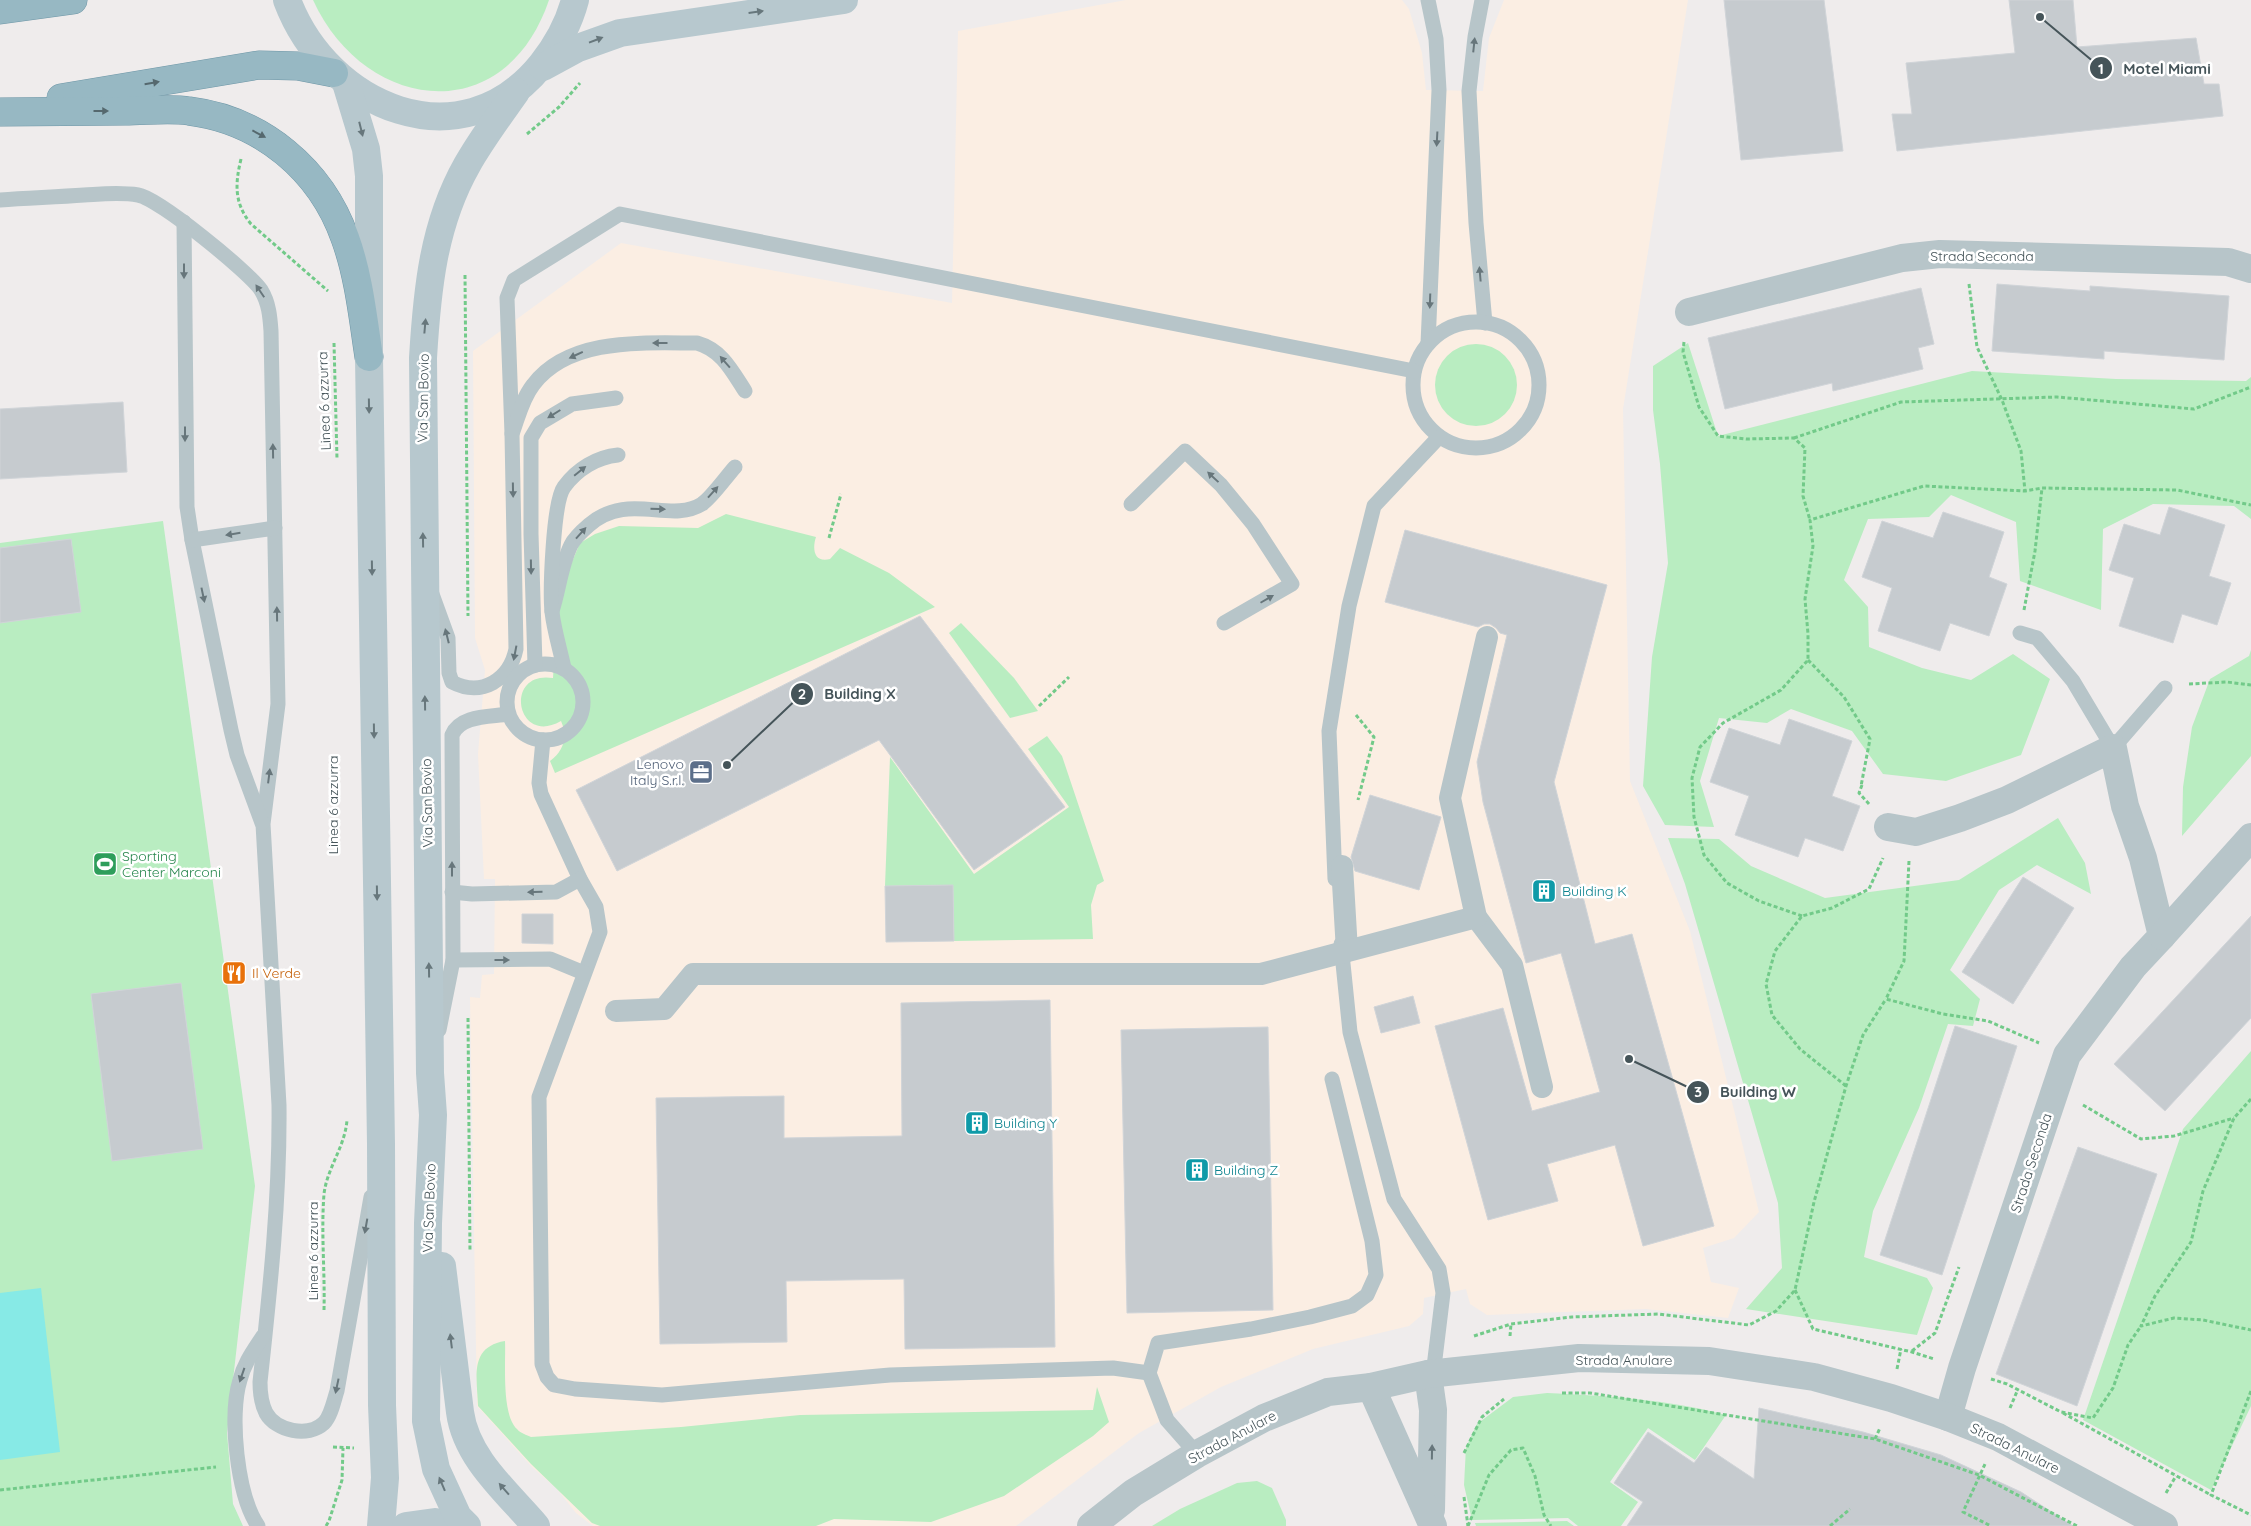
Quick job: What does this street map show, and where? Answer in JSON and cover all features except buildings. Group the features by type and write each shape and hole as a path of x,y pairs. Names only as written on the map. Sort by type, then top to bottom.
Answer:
{"highway":[{"path":"0,10 73,0"},
{"path":"0,110 259,64 298,66 340,78"},
{"path":"0,110 188,110 225,118 278,145 307,172 333,210 346,239 357,287 369,357"}],"main road":[{"path":"287,0 304,37 340,78 372,99 408,112 431,117 478,110 503,101 516,92 538,70 556,45 575,0"},
{"path":"538,70 578,48 601,38 620,33 844,0"},
{"path":"340,78 358,117 368,160 369,357 381,1144 382,1395 385,1478 381,1526"},
{"name":"Via San Bovio","path":"467,1526 458,1516 436,1469 426,1421 428,1223 433,1115 430,1073 421,397 424,326 433,256 442,222 466,165 516,92"},
{"path":"433,1115 442,1268 462,1423 470,1448 536,1526"},
{"path":"406,1526 435,1522 460,1526"}],"street":[{"name":"Strada Seconda","path":"1688,312 1902,258 1940,254 2228,262 2251,270"},
{"path":"1486,637 1450,798 1476,917 1512,965 1542,1087"},
{"path":"1890,828 1916,832 1960,818 2007,800 2113,748 2124,806 2143,858 2162,936"},
{"name":"Strada Seconda","path":"1948,1417 1962,1368 2067,1055 2133,967 2251,837"},
{"path":"1342,866 1347,951"},
{"path":"616,1011 664,1009 693,974 1261,974 1476,917"},
{"name":"Strada Anulare","path":"1091,1526 1133,1493 1197,1454 1264,1418 1328,1392 1371,1387 1430,1374 1579,1358 1709,1362 1814,1377 1890,1398 1948,1417 1998,1437 2164,1526"},
{"path":"1430,1374 1433,1410 1432,1522"},
{"path":"1371,1387 1432,1522"}],"lane":[{"path":"1428,0 1436,39 1439,90 1428,344"},
{"path":"1482,0 1475,37 1469,91 1476,223 1485,323"},
{"path":"0,200 114,194 138,195 149,198 184,222 250,278 260,289 267,302 271,331 278,704 263,824 279,1104 279,1147 277,1199 260,1382 261,1399 266,1413 275,1423 290,1430 315,1429 326,1422 337,1390 381,1144"},
{"path":"424,572 448,638 449,673 452,682 460,686 488,686 498,680 510,666 516,649 512,434 507,298 514,280 620,214 1414,371"},
{"path":"184,222 186,489 192,540 237,756 263,824"},
{"path":"1469,323 1485,323 1500,326 1513,334 1524,344 1533,357 1538,371 1539,387 1537,402 1531,416 1522,428 1510,438 1496,445 1482,448 1466,448 1452,444 1439,437 1425,423 1416,407 1413,396 1414,371 1422,352 1440,334 1454,326 1469,323"},
{"path":"512,434 523,403 533,384 554,365 586,350 623,343 698,343 707,346 726,360 745,391"},
{"path":"535,664 531,542 531,438 540,423 572,404 616,398"},
{"path":"1430,1374 1443,1293 1440,1269 1394,1199 1350,1032 1335,887 1329,731 1348,606 1374,506 1439,437"},
{"path":"1131,504 1186,451 1221,485 1252,524 1292,584 1224,623"},
{"path":"564,668 552,611 554,520 563,488 580,470 603,457 618,455"},
{"path":"552,611 571,544 595,519 614,510 630,508 686,510 702,503 735,467"},
{"path":"192,540 275,528"},
{"path":"2020,633 2037,638 2073,681 2113,748 2165,688"},
{"path":"545,663 564,668 574,676 581,686 583,711 577,723 569,732 558,738 543,740 532,738 521,732 513,724 508,714 507,693 517,675 535,664 545,663"},
{"path":"430,1073 453,960 452,735 455,728 461,723 477,718 508,714"},
{"path":"543,740 539,783 541,794 580,879 596,907 600,932 539,1097 542,1364 547,1377 554,1385 575,1389 662,1395 890,1375 1113,1368 1149,1373"},
{"path":"452,892 472,894 556,892 580,879"},
{"path":"453,960 550,959 584,973"},
{"path":"1197,1454 1167,1420 1149,1373 1158,1343 1251,1329 1352,1306 1367,1295 1376,1275 1372,1242 1332,1079"},
{"path":"258,1526 252,1518 244,1494 236,1431 239,1381 246,1363 265,1332"}],"path":[{"path":"239,153 241,159 236,188 239,206 244,215 251,224 332,295"},
{"path":"1965,254 1977,347 2002,400 2021,451 2025,491"},
{"path":"1688,312 1683,352 1698,407 1718,436 1746,439 1794,438 1901,402 2057,397 2194,409 2251,387"},
{"name":"Linea 6 azzurra","path":"333,334 337,462"},
{"path":"1794,438 1805,448 1803,496 1810,520 1813,546 1804,599 1808,634 1808,660 1781,690 1723,723 1700,747 1692,778 1694,817 1704,855 1728,883 1759,901 1802,916 1832,908 1869,889 1883,858 1890,828"},
{"path":"1810,520 1924,486 2025,491 2042,488 2177,490 2251,505"},
{"path":"2020,633 2036,551 2042,488"},
{"path":"828,538 841,494"},
{"path":"1466,1339 1511,1324 1572,1316 1658,1314 1749,1325 1776,1311 1795,1290 1814,1202 1846,1086 1863,1036 1886,999 1904,962 1909,860 1890,828 1858,793 1862,786 1870,739 1844,697 1808,660"},
{"path":"1039,706 1069,677"},
{"path":"2165,688 2201,682 2251,685"},
{"path":"1802,916 1775,951 1766,984 1772,1015 1800,1049 1846,1086"},
{"path":"1886,999 1942,1014 1988,1021 2067,1055"},
{"path":"2052,1099 2084,1105 2141,1139 2174,1136 2234,1118"},
{"path":"2251,1099 2234,1118 2203,1190 2191,1242 2155,1296 2141,1326 2174,1318 2203,1320 2251,1330"},
{"name":"Linea 6 azzurra","path":"323,1319 324,1192 332,1167 343,1144 347,1113"},
{"path":"1912,1352 1935,1333 1959,1267"},
{"path":"1464,1462 1464,1452 1482,1417 1510,1393 1511,1364 1508,1356 1511,1324"},
{"path":"2211,1495 2251,1391"},
{"path":"1560,1393 1590,1393 1876,1439 1979,1475 2077,1526"},
{"path":"2060,1412 2126,1450 2251,1514"},
{"path":"308,1430 310,1440 317,1446 362,1448"},
{"path":"326,1526 342,1480 343,1448"},
{"path":"1468,1526 1489,1475 1511,1450 1523,1448 1535,1476 1544,1516 1551,1526"},
{"path":"0,1490 239,1465"},
{"path":"1979,1475 1963,1512 1991,1526"},
{"path":"1463,1489 1468,1526"},
{"path":"1830,1526 1850,1509"}],"shaded area":[{"path":"1126,0 1402,0 1409,9 1422,53 1426,90 1483,91 1489,38 1504,0 1688,0 1623,409 1630,781 1690,931 1759,1212 1734,1238 1703,1248 1711,1282 1739,1288 1728,1318 1646,1309 1487,1315 1470,1304 1466,1289 1424,1298 1423,1314 1409,1326 1313,1349 1221,1387 1139,1433 1016,1526 593,1526 576,1513 557,1489 532,1467 477,1406 470,997 480,998 482,975 494,974 495,879 484,879 478,754 485,670 475,638 473,351 621,243 952,303 958,31"}],"green space":[{"path":"313,0 549,0 528,42 501,71 469,87 434,91 399,84 366,66 336,38"},
{"path":"1688,343 1718,436 1972,371 2116,379 2246,381 2251,377 2251,519 2234,506 2153,504 2103,529 2101,610 2020,581 2016,522 1951,495 1929,517 1868,519 1844,580 1868,607 1869,647 1922,668 1971,680 2013,654 2050,679 2021,755 1946,781 1883,774 1852,731 1791,709 1767,723 1719,718 1700,781 1714,827 1665,825 1643,786 1652,657 1668,563 1660,464 1653,410 1653,366"},
{"path":"1476,344 1492,347 1505,356 1514,369 1517,385 1514,401 1505,414 1492,423 1476,426 1460,423 1447,414 1438,401 1435,385 1438,369 1447,356 1460,347"},
{"path":"726,514 816,537 814,550 817,557 825,560 830,559 840,548 889,573 935,607 555,773 550,761 559,753 563,743 564,732 561,721 546,726 534,724 526,717 521,706 522,695 527,685 537,679 553,678 557,613 565,578 580,543 595,534 619,526 698,528"},
{"name":"Sporting Center Marconi","path":"163,521 255,1186 227,1433 233,1504 243,1526 0,1526 0,543"},
{"path":"961,623 1014,678 1038,711 1010,718 949,633"},
{"path":"2251,650 2251,756 2182,836 2183,787 2192,727 2210,679 2249,656"},
{"path":"1047,736 1062,756 1104,881 1097,885 1091,905 1093,939 954,941 953,885 885,886 890,757 974,874 1069,807 1028,749"},
{"path":"2058,818 2085,863 2091,894 2037,865 1999,890 1950,970 1980,999 1973,1026 1948,1024 1919,1108 1873,1211 1864,1257 1927,1278 1933,1288 1917,1335 1746,1309 1782,1268 1778,1203 1685,884 1668,838 1719,839 1751,866 1825,898 1959,880"},
{"path":"2251,1051 2251,1406 2211,1490 2083,1420 2183,1129"},
{"path":"505,1341 505,1387 509,1412 512,1422 517,1429 531,1437 681,1427 800,1415 1093,1410 1097,1387 1109,1422 1093,1436 1004,1496 931,1522 834,1519 816,1526 600,1526 592,1523 531,1464 478,1406 477,1374 480,1357 493,1344"},
{"path":"1547,1393 1659,1402 1726,1415 1695,1460 1648,1428 1610,1482 1638,1502 1621,1526 1578,1526 1568,1518 1472,1520 1464,1485 1466,1447 1477,1424 1513,1397"},
{"path":"1257,1481 1272,1488 1286,1520 1286,1526 1152,1526 1180,1509 1237,1483"},
{"path":"1567,1521 1574,1526 1476,1526 1475,1523"}],"water":[{"path":"41,1288 60,1452 0,1460 0,1293"}],"place":[{"name":"Motel Miami","path":"2040,17"},
{"name":"Building X","path":"727,765"},
{"name":"Lenovo Italy S.r.l.","path":"701,772"},
{"name":"Sporting Center Marconi","path":"105,864"},
{"name":"Building K","path":"1544,891"},
{"name":"Il Verde","path":"234,973"},
{"name":"Building W","path":"1629,1059"},
{"name":"Building Y","path":"977,1123"},
{"name":"Building Z","path":"1197,1170"}]}
